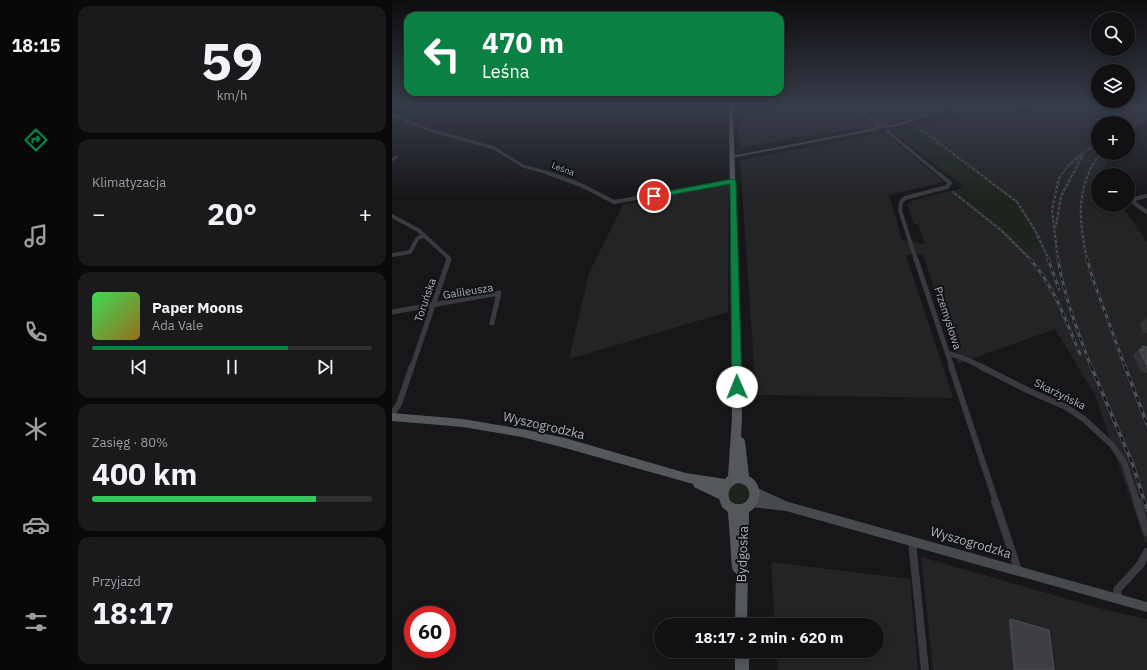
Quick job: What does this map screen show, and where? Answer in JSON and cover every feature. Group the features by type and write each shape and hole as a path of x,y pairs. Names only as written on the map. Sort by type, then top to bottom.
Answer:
{"main road":[{"path":"732,136 737,416 735,480 724,496 727,504 746,503 751,483 735,480"},
{"name":"Wyszogrodzka","path":"392,415 463,423 522,433 565,443 686,478 724,496"},
{"name":"Wyszogrodzka","path":"686,478 735,480"},
{"name":"Bydgoska","path":"741,618 746,503"},
{"path":"742,658 742,670"}],"street":[{"name":"Leśna","path":"450,136 494,148 523,166 560,176 614,202 733,181"},
{"path":"732,157 834,136"},
{"name":"Przemysłowa","path":"896,136 950,183 947,187 905,198 901,202 900,206 1018,570"},
{"path":"392,160 396,157"},
{"path":"1147,196 1134,199 1134,203 1147,212"},
{"name":"Toruńska","path":"392,216 418,230 449,258 399,404 392,415"},
{"path":"392,255 410,252 417,239 424,235"},
{"name":"Galileusza","path":"434,305 499,294 492,323"},
{"path":"392,312 434,305"},
{"name":"Skarżyńska","path":"948,353 968,360 1029,391 1066,407 1084,418 1112,445 1124,462 1147,532"},
{"name":"Wyszogrodzka","path":"746,503 786,506 1147,607"},
{"path":"912,541 925,670"},
{"path":"1119,599 1119,587 1137,568 1147,552"}],"shaded area":[{"path":"739,136 805,136 740,148"},
{"path":"867,136 888,136 944,182 889,195 902,240 925,244 918,224 914,224 907,204 914,200 954,190 1026,251 1039,247 1017,204 928,136 1091,136 1091,160 1108,160 1104,168 1091,168 1091,212 1126,212 1147,242 1147,542 1145,542 1095,395 1055,329 958,364 923,254 906,255 953,398 756,395 740,160"},
{"path":"900,136 928,136 1017,204 1025,214 1040,247 1026,251 954,190 964,187"},
{"path":"729,183 728,312 569,359 589,273 623,205"},
{"path":"739,482 743,483 749,489 749,497 743,503 739,504 735,503 729,497 728,493 729,489 735,483"},
{"path":"921,557 1110,611 1147,619 1147,670 933,670"},
{"path":"771,562 910,579 918,670 778,670 777,658 884,658 884,618 775,618"}],"building":[{"path":"1142,346 1147,347 1147,365 1139,349 1144,350"},
{"path":"1010,619 1049,630 1054,670 1015,670"}],"railway":[{"path":"930,136 1017,202 1036,232 1049,260"},
{"path":"1086,151 1091,148"},
{"path":"1058,260 1052,210 1059,178 1069,165 1086,151"},
{"path":"1082,153 1086,151"},
{"path":"1056,227 1061,196 1082,157"},
{"path":"1087,260 1083,238 1081,204 1085,182 1096,160"},
{"path":"953,192 1001,230 1030,259"},
{"path":"1030,259 1053,292 1080,354"},
{"path":"1048,259 1059,289"},
{"path":"1058,259 1076,327 1091,367"},
{"path":"1087,259 1125,367"},
{"path":"1091,366 1133,465 1147,510"},
{"path":"1125,366 1147,424"}],"route":[{"path":"654,196 733,181 737,387"}]}
